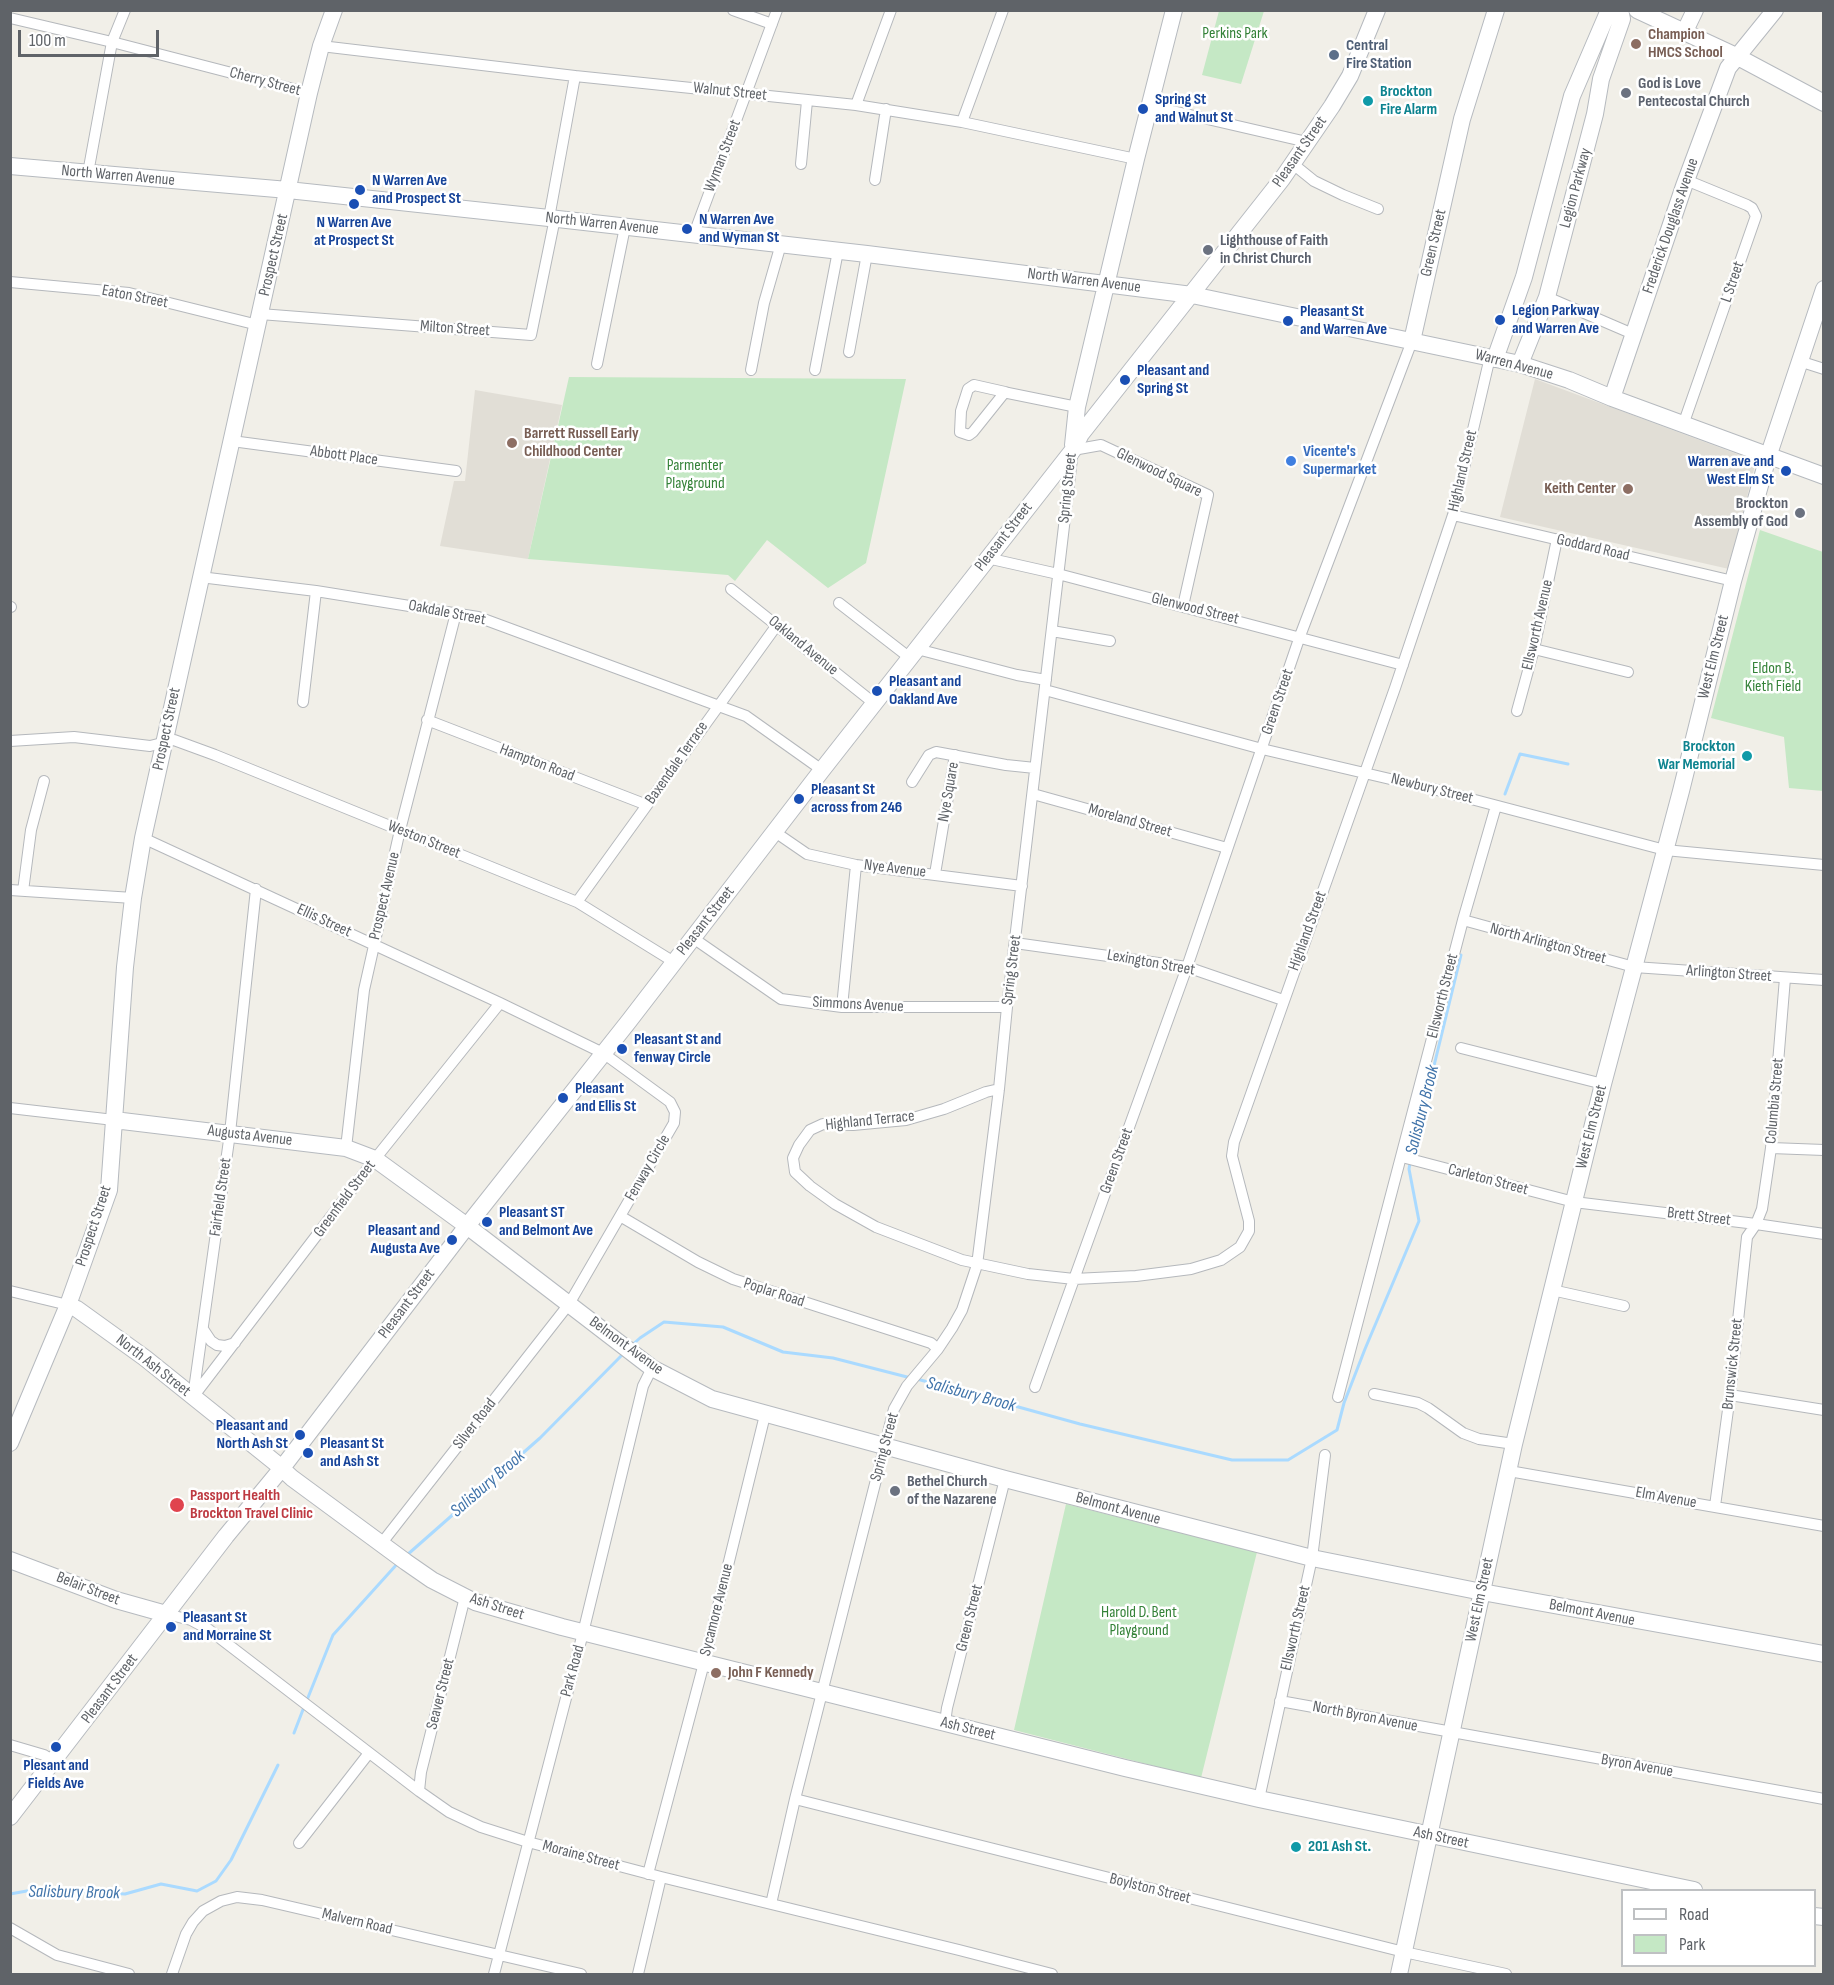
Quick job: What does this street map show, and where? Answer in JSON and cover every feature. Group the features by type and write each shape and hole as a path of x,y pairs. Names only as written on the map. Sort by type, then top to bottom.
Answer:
{"street":[{"path":"88,173 112,42 125,10"},
{"name":"Prospect Street","path":"10,1443 68,1305 109,1190 125,967 132,898 143,838 309,93 321,46 334,10"},
{"path":"733,10 772,24"},
{"name":"Wyman Street","path":"694,234 777,10"},
{"path":"856,105 891,10"},
{"path":"962,122 1003,10"},
{"name":"Spring Street","path":"771,1904 894,1409 907,1386 938,1349 962,1310 977,1265 1077,407 1174,10"},
{"name":"Pleasant Street","path":"10,1817 467,1226 1073,450 1081,434 1293,164 1351,74 1377,10"},
{"name":"Green Street","path":"1035,1387 1187,967 1300,636 1412,341 1462,118 1496,10"},
{"name":"Legion Parkway","path":"1492,358 1518,297 1565,119 1609,10"},
{"name":"Legion Parkway","path":"1520,364 1545,302 1595,114 1603,70 1622,19 1620,10"},
{"path":"1637,10 1736,56 1824,103"},
{"path":"1684,32 1695,10"},
{"name":"Frederick Douglass Avenue","path":"1612,398 1686,180 1728,68 1775,10"},
{"name":"Cherry Street","path":"10,18 309,93"},
{"name":"Walnut Street","path":"321,46 886,109 962,122 1136,159"},
{"path":"552,218 575,76"},
{"path":"1578,84 1599,90"},
{"path":"801,164 807,101"},
{"path":"1151,106 1307,142"},
{"path":"875,180 886,109"},
{"path":"1293,164 1314,181 1378,209"},
{"name":"North Warren Avenue","path":"10,166 288,190 552,218 867,254 1192,295"},
{"name":"L Street","path":"1683,424 1756,216 1752,208 1747,205 1686,180"},
{"name":"Milton Street","path":"259,320 531,335 552,218"},
{"path":"597,364 625,226"},
{"path":"751,370 764,303 781,244"},
{"path":"815,370 838,251"},
{"path":"849,352 867,254"},
{"name":"Eaton Street","path":"10,282 129,293 259,320"},
{"name":"West Elm Street","path":"1399,1974 1514,1444 1603,1084 1733,581 1768,457 1824,289"},
{"name":"Warren Avenue","path":"1192,295 1520,364 1569,380 1768,457 1824,476"},
{"path":"1518,297 1545,302 1633,334"},
{"name":"Highland Street","path":"977,1265 1074,1279 1136,1276 1191,1269 1221,1260 1240,1247 1249,1232 1250,1221 1232,1156 1234,1142 1403,664 1453,515 1492,358"},
{"path":"1799,361 1824,369"},
{"path":"1005,392 973,432 969,435 960,432 961,411 968,389 974,385 1077,407"},
{"name":"Abbott Place","path":"232,441 456,471"},
{"name":"Glenwood Square","path":"1073,450 1101,445 1208,495 1183,606"},
{"name":"Goddard Road","path":"1453,515 1733,581"},
{"name":"Ellsworth Avenue","path":"1516,711 1534,649 1557,539"},
{"name":"Glenwood Street","path":"987,558 1058,574 1403,664"},
{"name":"Oakdale Street","path":"200,577 316,591 478,617 746,716 822,770"},
{"name":"Oakland Avenue","path":"731,589 875,704"},
{"path":"303,702 316,591"},
{"path":"839,603 913,654"},
{"name":"Prospect Avenue","path":"346,1148 364,990 400,830 456,613"},
{"name":"Baxendale Terrace","path":"577,902 777,625"},
{"path":"1052,631 1110,641"},
{"path":"1534,649 1628,672"},
{"name":"Newbury Street","path":"913,654 1017,675 1262,749 1364,772 1665,850 1824,865"},
{"name":"Hampton Road","path":"427,720 647,805"},
{"name":"Weston Street","path":"10,741 74,736 150,746 174,740 577,902 674,962"},
{"path":"912,782 929,755 936,752 955,755"},
{"name":"Nye Square","path":"935,874 955,755 1035,768"},
{"path":"23,891 31,830 44,781"},
{"name":"Moreland Street","path":"1033,794 1227,848"},
{"name":"Ellsworth Street","path":"1338,1396 1378,1241 1408,1158 1463,920 1496,806"},
{"name":"Nye Avenue","path":"775,832 807,854 855,864 1022,886"},
{"name":"Ellis Street","path":"143,838 603,1053"},
{"path":"842,1007 855,864"},
{"path":"10,890 132,898"},
{"name":"Fairfield Street","path":"193,1397 230,1133 256,890"},
{"name":"North Arlington Street","path":"1463,920 1634,967"},
{"name":"Simmons Avenue","path":"693,938 781,999 842,1007 1007,1007"},
{"name":"Lexington Street","path":"1015,943 1187,967 1283,1000"},
{"name":"Arlington Street","path":"1634,967 1824,980"},
{"name":"Columbia Street","path":"1756,1224 1762,1209 1772,1148 1785,978"},
{"name":"Greenfield Street","path":"193,1397 375,1159 500,1004"},
{"path":"1461,1048 1603,1084"},
{"name":"Fenway Circle","path":"569,1304 674,1124 675,1112 670,1102 603,1053"},
{"name":"Highland Terrace","path":"977,1265 876,1227 835,1204 795,1172 793,1158 810,1130 823,1124 853,1125 906,1120 999,1089"},
{"name":"Augusta Avenue","path":"10,1108 346,1148 375,1159 467,1226"},
{"path":"1772,1148 1824,1150"},
{"name":"Carleton Street","path":"1408,1158 1574,1202"},
{"name":"Brett Street","path":"1574,1202 1824,1234"},
{"name":"Poplar Road","path":"620,1216 698,1262 733,1279 931,1343 938,1349"},
{"name":"Brunswick Street","path":"1715,1506 1747,1237 1756,1224"},
{"name":"Belmont Avenue","path":"467,1226 652,1368 712,1399 1005,1479 1312,1558 1482,1592 1824,1654"},
{"path":"1552,1290 1624,1306"},
{"name":"North Ash Street","path":"10,1291 77,1309 145,1358 282,1468"},
{"name":"Silver Road","path":"381,1544 569,1304"},
{"path":"202,1329 217,1345 225,1346 235,1343"},
{"name":"Park Road","path":"494,1974 584,1633 643,1386 652,1368"},
{"path":"1374,1394 1418,1403 1462,1433 1479,1439 1514,1444"},
{"path":"1730,1395 1824,1410"},
{"name":"Sycamore Avenue","path":"648,1874 704,1663 765,1414"},
{"name":"Ellsworth Street","path":"1259,1799 1312,1558 1325,1455"},
{"name":"Ash Street","path":"282,1468 292,1478 432,1580 486,1606 704,1663 1259,1799 1690,1889"},
{"name":"Elm Avenue","path":"1509,1471 1824,1526"},
{"name":"Green Street","path":"945,1723 1005,1479"},
{"name":"Belair Street","path":"10,1560 116,1600 166,1614"},
{"name":"Seaver Street","path":"419,1791 421,1772 465,1597"},
{"name":"Moraine Street","path":"166,1614 191,1620 208,1629 419,1791 449,1812 480,1827 648,1874 1052,1974"},
{"name":"North Byron Avenue","path":"1280,1701 1451,1732"},
{"name":"Byron Avenue","path":"1451,1732 1824,1799"},
{"path":"10,1744 44,1755 53,1761"},
{"path":"299,1843 369,1753"},
{"name":"Boylston Street","path":"795,1800 1404,1952 1506,1974"},
{"path":"639,1974 661,1877"},
{"name":"Malvern Road","path":"172,1974 186,1934 193,1922 203,1911 221,1901 237,1897 262,1900 581,1974"},
{"path":"10,1928 57,1955 129,1974"}],"shaded area":[{"name":"Keith Center","path":"1535,379 1756,461 1729,569 1500,517"},
{"name":"Barrett Russell Early Childhood Center","path":"475,390 562,405 528,559 440,546 454,481 465,481"}],"green space":[{"name":"Perkins Park","path":"1219,11 1264,11 1241,84 1202,75"},
{"name":"Parmenter Playground","path":"569,377 906,379 866,563 828,588 767,540 735,581 728,575 528,559"},
{"name":"Eldon B. Kieth Field","path":"1760,530 1823,552 1823,791 1789,788 1784,737 1711,718"},
{"name":"Harold D. Bent Playground","path":"1066,1504 1257,1552 1201,1778 1014,1730"}],"waterway":[{"name":"Salisbury Brook","path":"1505,794 1520,754 1568,764"},
{"name":"Salisbury Brook","path":"1412,1156 1461,955"},
{"name":"Salisbury Brook","path":"917,1379 1080,1424 1232,1460 1288,1460 1337,1430 1344,1403 1365,1349 1419,1221 1409,1169 1410,1163"},
{"name":"Salisbury Brook","path":"631,1346 664,1322 723,1327 783,1352 833,1358 911,1378"},
{"name":"Salisbury Brook","path":"407,1555 540,1438 624,1353"},
{"name":"Salisbury Brook","path":"307,1700 333,1635 398,1563"},
{"name":"Salisbury Brook","path":"294,1733 304,1707"},
{"name":"Salisbury Brook","path":"10,1894 38,1889 125,1894 161,1884 197,1891 216,1881 231,1860 278,1765"}],"place":[{"name":"Champion HMCS School","path":"1636,44"},
{"name":"Central Fire Station","path":"1334,55"},
{"name":"God is Love Pentecostal Church","path":"1626,93"},
{"name":"Brockton Fire Alarm","path":"1368,101"},
{"name":"Spring St and Walnut St","path":"1143,109"},
{"name":"N Warren Ave and Prospect St","path":"360,190"},
{"name":"N Warren Ave at Prospect St","path":"354,204"},
{"name":"N Warren Ave and Wyman St","path":"687,229"},
{"name":"Lighthouse of Faith in Christ Church","path":"1208,250"},
{"name":"Legion Parkway and Warren Ave","path":"1500,320"},
{"name":"Pleasant St and Warren Ave","path":"1288,321"},
{"name":"Pleasant and Spring St","path":"1125,380"},
{"name":"Barrett Russell Early Childhood Center","path":"512,443"},
{"name":"Vicente's Supermarket","path":"1291,461"},
{"name":"Warren ave and West Elm St","path":"1786,471"},
{"name":"Keith Center","path":"1628,489"},
{"name":"Brockton Assembly of God","path":"1800,513"},
{"name":"Pleasant and Oakland Ave","path":"877,691"},
{"name":"Brockton War Memorial","path":"1747,756"},
{"name":"Pleasant St across from 246","path":"799,799"},
{"name":"Pleasant St and fenway Circle","path":"622,1049"},
{"name":"Pleasant and Ellis St","path":"563,1098"},
{"name":"Pleasant ST and Belmont Ave","path":"487,1222"},
{"name":"Pleasant and Augusta Ave","path":"452,1240"},
{"name":"Pleasant and North Ash St","path":"300,1435"},
{"name":"Pleasant St and Ash St","path":"308,1453"},
{"name":"Bethel Church of the Nazarene","path":"895,1491"},
{"name":"Passport Health Brockton Travel Clinic","path":"177,1505"},
{"name":"Pleasant St and Morraine St","path":"171,1627"},
{"name":"John F Kennedy","path":"716,1673"},
{"name":"Plesant and Fields Ave","path":"56,1747"},
{"name":"201 Ash St.","path":"1296,1847"}]}
